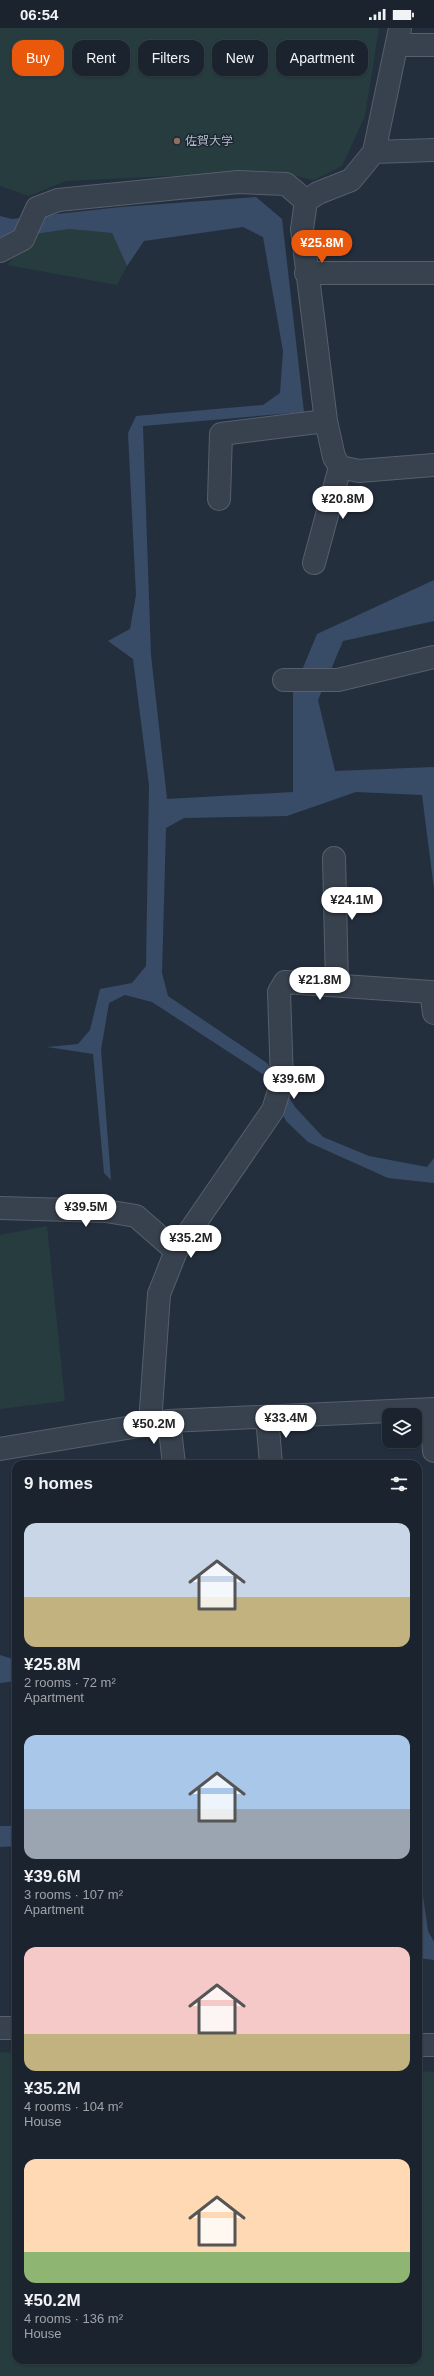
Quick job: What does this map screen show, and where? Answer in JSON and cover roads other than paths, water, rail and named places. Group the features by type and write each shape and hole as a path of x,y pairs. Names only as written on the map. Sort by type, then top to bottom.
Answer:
{"street":[{"path":"314,563 340,467 334,457 326,421 306,272 302,229 306,201 318,193 351,180 374,152 399,37 434,45"},
{"path":"374,152 434,150"},
{"path":"0,251 23,239 37,208 58,200 238,182 286,184 306,201"},
{"path":"306,272 434,272"},
{"path":"219,499 221,434 326,421"},
{"path":"340,467 359,471 434,465"},
{"path":"284,680 338,680 434,657"},
{"path":"334,858 337,985"},
{"path":"173,1460 159,1423 159,1294 176,1251 273,1110 282,1080 278,992 285,982 431,992 434,1013"},
{"path":"0,1208 106,1211 136,1216 176,1251"},
{"path":"0,1448 159,1423 432,1409 434,1451"},
{"path":"267,1417 271,1460"},
{"path":"0,2028 12,2028"},
{"path":"422,2045 434,2045"}],"water":[{"path":"256,197 282,219 304,412 143,426 151,655 167,799 293,792 293,692 317,634 434,580 434,621 343,641 318,700 335,771 434,767 434,889 422,795 356,792 287,816 184,818 166,828 162,973 168,996 267,1063 295,1107 323,1137 369,1156 427,1167 434,1158 434,1183 388,1178 308,1142 286,1121 264,1075 152,1002 125,995 109,1003 101,1050 111,1180 104,1173 93,1054 47,1047 78,1044 90,1030 100,989 132,983 146,966 149,785 133,659 108,641 130,629 136,595 128,433 136,416 263,405 280,393 283,351 263,237 243,227 144,241 127,266 112,233 69,229 0,239 0,216 12,219 121,207"},
{"path":"0,1655 12,1659 12,1682 0,1683"},
{"path":"0,1826 12,1826 12,1846 0,1847"},
{"path":"422,1889 428,1931 434,1942 434,1960 422,1958"}],"place":[{"name":"佐賀大学","path":"177,141"}]}
